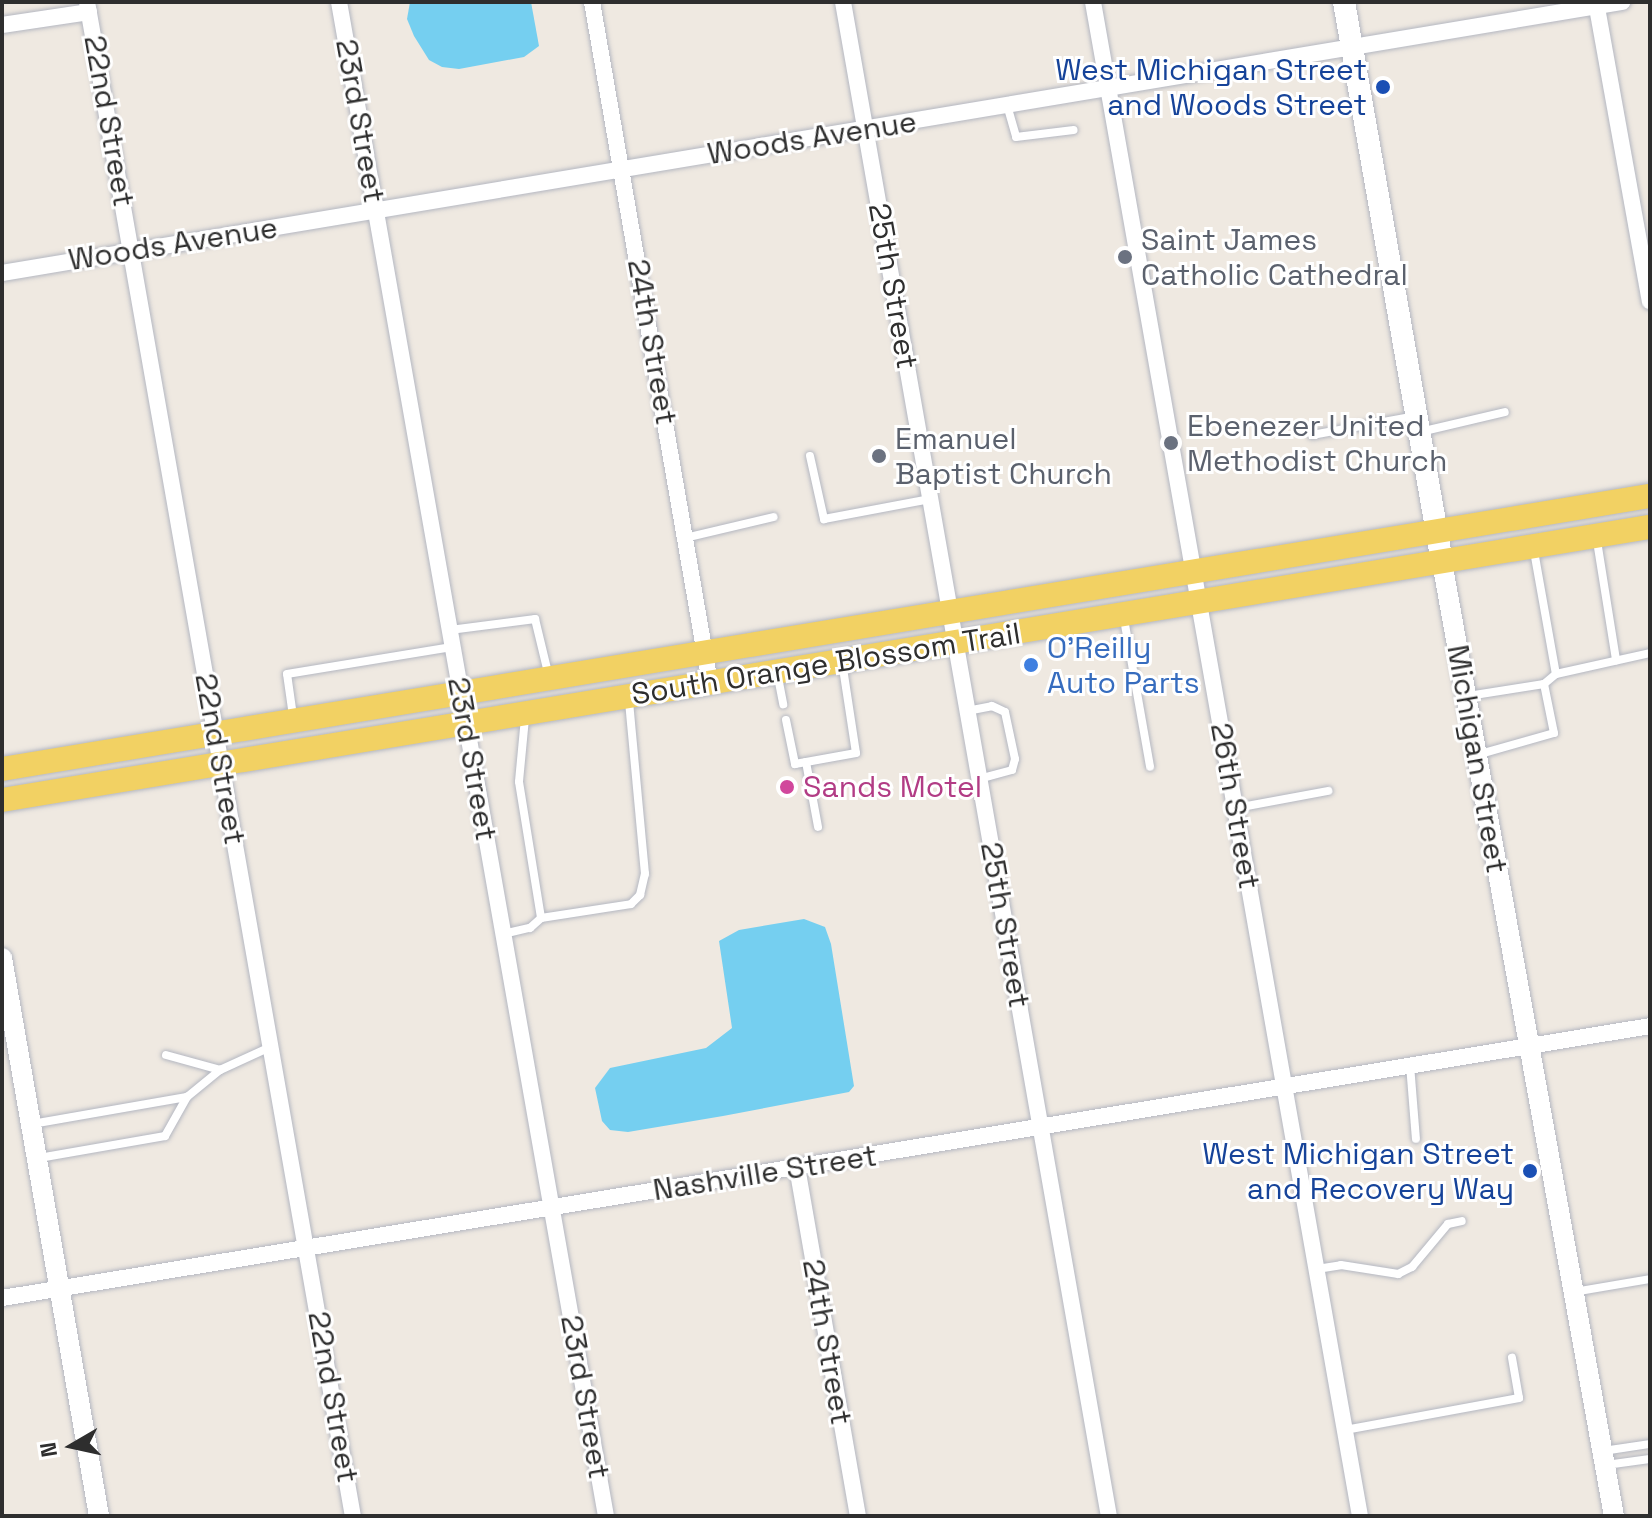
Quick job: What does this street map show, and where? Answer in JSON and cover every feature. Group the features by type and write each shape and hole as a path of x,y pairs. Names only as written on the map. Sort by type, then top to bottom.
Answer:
{"main road":[{"name":"Michigan Street","path":"1344,2 1442,562"},
{"name":"South Orange Blossom Trail","path":"2,769 1650,496"},
{"name":"South Orange Blossom Trail","path":"2,800 1650,527"}],"street":[{"name":"23rd Street","path":"339,2 606,1516"},
{"name":"24th Street","path":"592,2 710,683"},
{"name":"25th Street","path":"843,2 1109,1516"},
{"name":"26th Street","path":"1093,2 1360,1516"},
{"name":"Woods Avenue","path":"2,273 1622,2"},
{"path":"1597,4 1650,301"},
{"path":"2,25 88,7"},
{"name":"22nd Street","path":"88,7 353,1516"},
{"name":"Michigan Street","path":"1442,562 1614,1516"},
{"path":"2,958 99,1516"},
{"name":"Nashville Street","path":"2,1298 1650,1026"},
{"name":"24th Street","path":"797,1167 858,1516"}],"lane":[{"path":"1007,105 1016,137 1074,130"},
{"path":"1312,435 1505,412"},
{"path":"810,456 824,519 930,499"},
{"path":"685,538 774,517"},
{"path":"1597,536 1616,660"},
{"path":"1533,546 1556,674"},
{"path":"1124,614 1150,767"},
{"path":"294,721 287,674 535,619 549,678"},
{"path":"1466,696 1544,684 1556,674 1650,653"},
{"path":"786,720 795,764 856,753 842,661"},
{"path":"777,672 783,704"},
{"path":"1477,755 1554,733 1544,684"},
{"path":"503,934 530,928 541,918 631,904 640,895 645,874 643,827 629,696"},
{"path":"967,711 998,707 1005,712 1011,736 1012,770 979,779"},
{"path":"524,714 519,755 541,918"},
{"path":"806,762 818,827"},
{"path":"1236,808 1328,791"},
{"path":"37,1158 165,1136 187,1097 220,1070 271,1047"},
{"path":"166,1055 220,1070"},
{"path":"1410,1065 1416,1139"},
{"path":"31,1124 187,1097"},
{"path":"1317,1269 1341,1265 1398,1274 1412,1267 1448,1224 1462,1221"},
{"path":"1573,1292 1650,1279"},
{"path":"1345,1430 1519,1398 1512,1358"},
{"path":"1604,1458 1650,1444"},
{"path":"1604,1458 1650,1459"}],"water":[{"path":"410,2 531,2 539,46 524,57 459,69 442,67 429,60 414,36 407,19"},
{"path":"804,919 825,927 831,944 854,1086 849,1092 628,1132 610,1130 602,1121 595,1088 610,1068 706,1048 732,1028 719,941 739,930"}],"place":[{"name":"West Michigan Street and Woods Street","path":"1383,87"},
{"name":"Saint James Catholic Cathedral","path":"1125,257"},
{"name":"Ebenezer United Methodist Church","path":"1171,443"},
{"name":"Emanuel Baptist Church","path":"879,456"},
{"name":"O'Reilly Auto Parts","path":"1031,665"},
{"name":"Sands Motel","path":"787,787"},
{"name":"West Michigan Street and Recovery Way","path":"1530,1171"}]}
